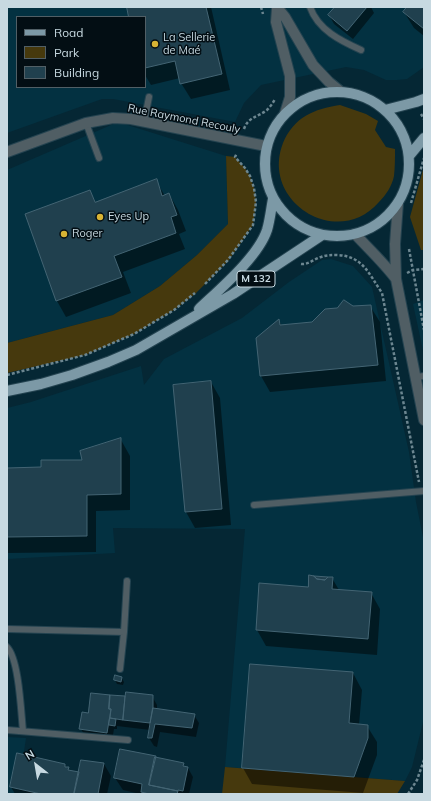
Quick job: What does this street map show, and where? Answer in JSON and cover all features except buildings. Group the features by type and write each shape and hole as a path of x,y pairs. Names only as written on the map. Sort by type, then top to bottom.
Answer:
{"main road":[{"path":"340,91 357,94 372,100 385,110 397,123 405,139 409,156 408,180 398,203 387,217 372,228 355,234 338,237 322,235 302,228 286,216 273,199 266,182 264,165 266,146 273,129 285,113 301,101 320,93 340,91"},
{"path":"385,110 424,99"},
{"path":"409,156 424,138"},
{"name":"M 132","path":"187,320 224,285 249,258 267,230 273,199"},
{"name":"M 132","path":"7,391 41,384 72,375 108,362 155,340 233,294 322,235"}],"street":[{"path":"277,8 285,17 313,65 328,82 340,91"},
{"path":"277,8 276,22 290,76 290,97 285,113"},
{"name":"Rue Raymond Recouly","path":"7,152 86,123 113,118 131,119 266,146"},
{"path":"398,203 395,244 396,279 420,377 424,420"},
{"path":"355,234 375,256 386,265 396,279"}],"lane":[{"path":"310,7 317,21 334,36 361,50"},
{"path":"144,122 149,97"},
{"path":"86,123 98,158"},
{"path":"254,505 423,491"},
{"path":"120,670 127,581"},
{"path":"7,629 124,632"},
{"path":"7,647 10,650 16,667 23,731"},
{"path":"7,730 128,740"}],"path":[{"path":"261,7 264,20"},
{"path":"203,286 228,260 253,225 256,202 254,188 250,176 235,157 245,126 251,119 268,109 276,95"},
{"path":"408,209 424,158"},
{"path":"408,243 424,330"},
{"path":"294,254 302,265 329,255 345,255 358,260 367,270 382,293 423,491"},
{"path":"7,375 40,368 85,355 134,334 174,310 198,291"},
{"path":"408,794 417,780 424,760"}],"shaded area":[{"path":"7,7 424,7 424,67 407,79 386,80 364,70 346,67 261,85 244,103 235,122 113,99 102,99 7,133"},
{"path":"118,122 226,156 228,224 197,255 160,286 113,315 7,343 7,170"},
{"path":"331,259 353,266 372,287 409,452 416,502 424,542 424,718 412,767 405,781 225,767 245,529 113,528 115,553 7,559 7,408 31,402 141,366 144,385 164,359 242,318 289,282 322,260"},
{"path":"424,300 424,355 413,304"},
{"path":"7,737 26,738 18,790 33,794 7,794"}],"green space":[{"path":"340,105 366,114 378,121 375,130 386,147 395,149 394,176 386,193 379,202 362,216 343,221 325,220 307,213 292,200 283,184 279,164 283,143 293,127 299,121 313,112"},
{"path":"226,156 235,157 250,176 256,202 253,225 229,260 195,294 174,310 134,334 85,355 7,373 7,343 113,315 160,286 197,255 228,224"},
{"path":"424,166 424,250 421,250 410,217"},
{"path":"225,767 405,781 397,794 222,794"}],"place":[{"name":"La Sellerie de Maé","path":"155,44"},
{"name":"Eyes Up","path":"100,217"},
{"name":"Roger","path":"64,234"}]}
